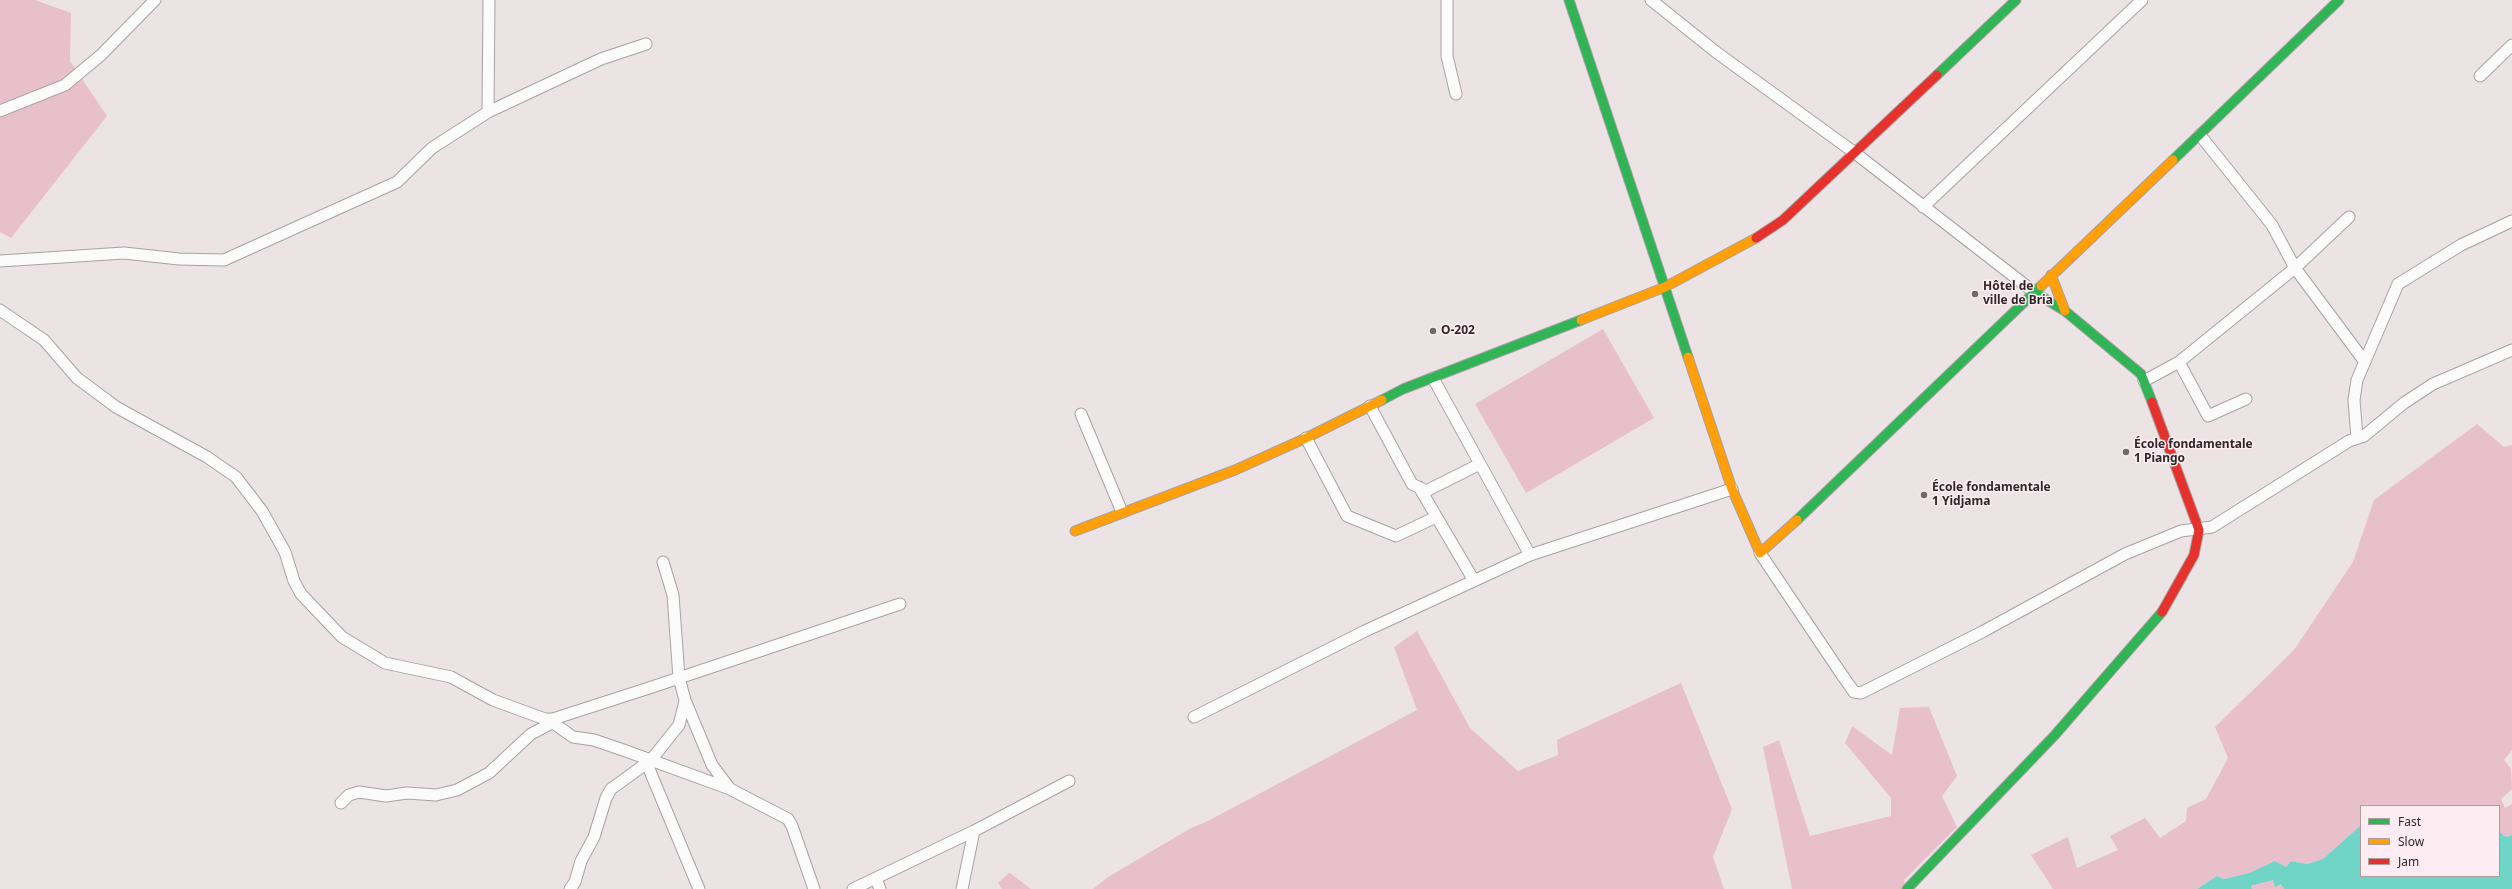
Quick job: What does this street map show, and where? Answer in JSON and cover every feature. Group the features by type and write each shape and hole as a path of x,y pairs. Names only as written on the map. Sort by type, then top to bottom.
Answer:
{"main road":[{"path":"1569,0 1732,489 1760,553 1809,510 2051,275 2200,135 2339,0"},
{"path":"1075,531 1235,470 1306,438 1402,389 1665,287 1759,237 1806,200 2016,0"},
{"path":"2051,275 2065,311"},
{"path":"1907,889 2054,736 2163,610 2192,561 2198,530 2144,381 2137,371 2065,311 2034,292"}],"street":[{"path":"0,111 65,85 102,55 155,0"},
{"path":"488,112 489,0"},
{"path":"1447,0 1447,56 1456,94"},
{"path":"1651,0 1716,52 1855,153 2034,292"},
{"path":"1923,207 2142,0"},
{"path":"0,261 124,253 179,259 224,260 396,182 432,148 488,112 600,59 646,44"},
{"path":"2480,76 2512,46"},
{"path":"2200,135 2272,225 2295,268 2365,362"},
{"path":"2144,381 2179,362 2295,268 2349,217"},
{"path":"2357,438 2354,396 2357,380 2394,289 2403,279 2460,245 2512,221"},
{"path":"0,310 44,340 77,378 116,407 207,457 236,477 262,511 286,552 294,581 301,594 342,637 385,663 446,675 493,700 550,721 572,737 594,740 649,762 730,789 788,819 792,826 814,889"},
{"path":"1760,553 1814,636 1858,694 1982,632 2124,554 2181,531 2212,528 2357,438 2364,436 2404,403 2433,384 2512,350"},
{"path":"2179,362 2208,416 2246,399"},
{"path":"1433,378 1530,555"},
{"path":"1370,406 1412,484 1426,492 1480,464"},
{"path":"1081,414 1122,512"},
{"path":"1306,438 1347,516 1396,536 1436,517"},
{"path":"1419,488 1473,579"},
{"path":"1194,717 1320,653 1473,579 1530,555 1732,489"},
{"path":"663,562 672,595 679,678 685,700 712,765 730,789"},
{"path":"342,803 349,795 360,792 386,796 407,793 436,795 458,790 489,773 531,734 550,721 900,604"},
{"path":"570,889 575,882 581,861 594,837 606,798 611,789 649,762 679,725 685,700"},
{"path":"649,762 699,889"},
{"path":"853,889 878,884 1069,781"},
{"path":"962,889 974,832"}],"shaded area":[{"path":"0,0 35,0 71,13 70,61 107,116 11,238 0,232"},
{"path":"1603,329 1654,418 1526,493 1475,404"},
{"path":"2477,424 2504,447 2512,445 2512,750 2504,760 2511,769 2512,789 2501,799 2505,808 2512,804 2512,835 2506,837 2500,834 2500,805 2360,805 2360,826 2323,859 2307,864 2291,861 2286,867 2275,861 2249,873 2224,879 2217,876 2197,889 2053,889 2031,855 2068,837 2077,868 2118,850 2110,836 2145,818 2160,838 2186,821 2187,808 2206,799 2228,758 2215,727 2294,650 2353,562 2374,500"},
{"path":"1417,631 1470,728 1518,771 1558,755 1557,740 1681,683 1732,809 1713,857 1724,889 1093,889 1108,877 1191,828 1206,822 1417,710 1394,647"},
{"path":"1929,707 1957,776 1942,796 1957,827 1904,880 1906,889 1792,889 1763,747 1779,740 1810,836 1891,816 1891,798 1845,743 1852,726 1892,755 1900,708"},
{"path":"2360,826 2360,877 2500,877 2500,833 2506,837 2512,835 2512,889 2284,889 2281,884 2275,887 2273,880 2251,886 2252,889 2197,889 2217,876 2224,879 2249,873 2275,861 2286,867 2291,861 2307,864 2323,859"},
{"path":"1009,873 1031,889 1002,889 998,883"},
{"path":"2273,880 2282,884 2284,889 2252,889 2251,886"}],"traffic: fast":[{"path":"1569,0 1688,357"},
{"path":"1937,75 2016,0"},
{"path":"2173,160 2339,0"},
{"path":"1797,520 2041,286"},
{"path":"2034,292 2065,311 2141,374 2152,402"},
{"path":"1382,400 1403,389 1581,320"},
{"path":"1907,889 2054,736 2162,612"}],"traffic: slow":[{"path":"2041,286 2173,160"},
{"path":"1581,320 1665,287 1756,238"},
{"path":"2051,275 2065,311"},
{"path":"1688,357 1732,489 1760,553 1797,520"},
{"path":"1075,531 1235,470 1306,438 1382,400"}],"traffic: jam":[{"path":"1756,238 1783,220 1937,75"},
{"path":"2152,402 2199,530 2194,555 2162,612"}],"place":[{"name":"Hôtel de ville de Bria","path":"1975,294"},
{"name":"O-202","path":"1433,331"},
{"name":"École fondamentale 1 Piango","path":"2126,452"},
{"name":"École fondamentale 1 Yidjama","path":"1924,495"}]}
